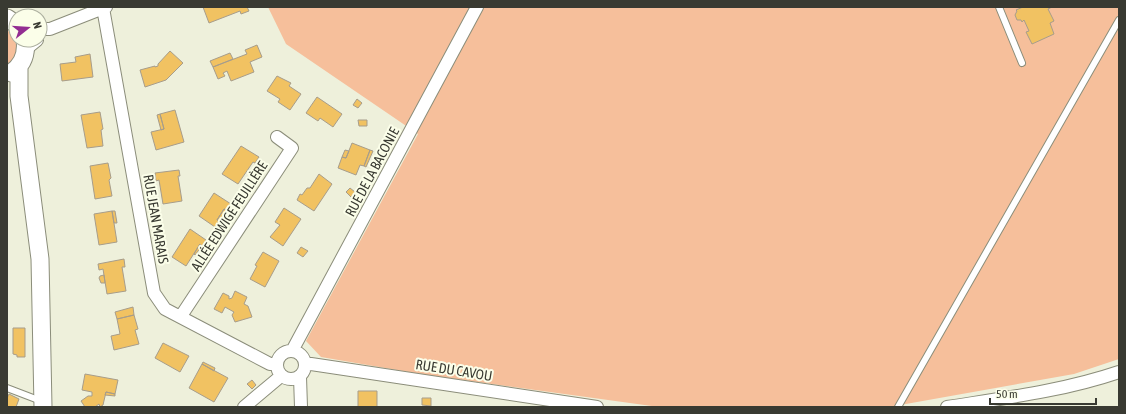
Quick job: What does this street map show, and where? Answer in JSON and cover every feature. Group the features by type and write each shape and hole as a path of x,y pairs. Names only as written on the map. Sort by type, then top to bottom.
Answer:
{"main road":[{"path":"27,48 22,61 13,71 19,96 40,258 43,405"},
{"path":"7,94 10,98 24,137"}],"street":[{"name":"RUE DE LA BACONIE","path":"292,351 477,7"},
{"name":"RUE JEAN MARAIS","path":"48,28 105,8 154,293 165,309 181,316 279,370"},
{"name":"ALLÉE EDWIGE FEUILLÈRE","path":"181,316 292,148 277,137"},
{"path":"244,407 279,370 280,356 283,353 292,351 300,354 306,365 300,377 293,380 288,380 279,370"},
{"name":"RUE DU CAVOU","path":"306,365 312,364 597,407"},
{"path":"947,407 1038,393 1093,381 1119,372"},
{"path":"300,377 301,407"}],"lane":[{"path":"999,7 1022,63"},
{"path":"898,407 1119,20"},
{"path":"7,388 43,405"}],"shaded area":[{"path":"268,7 1119,7 1119,359 1074,374 889,407 659,407 426,375 321,357 306,341 418,134 286,44"},
{"path":"7,30 8,48 16,48 16,52 14,57 7,65"}],"building":[{"path":"203,7 247,7 249,11 241,14 240,11 209,23"},
{"path":"1023,7 1052,7 1048,9 1054,21 1050,23 1054,34 1032,44 1026,32 1029,31 1024,20 1022,22 1021,20 1017,20 1015,15 1016,10"},
{"path":"257,45 262,57 250,62 254,72 231,81 227,71 223,73 225,76 218,79 213,67 247,54 245,50"},
{"path":"170,51 183,63 166,80 145,87 140,70 158,66 158,64"},
{"path":"230,53 233,59 213,67 210,61"},
{"path":"90,54 93,77 62,81 60,64 76,62 75,57"},
{"path":"277,76 291,83 289,86 301,94 290,110 278,102 280,99 267,91"},
{"path":"317,97 342,114 333,127 320,118 318,121 306,113"},
{"path":"357,99 362,103 358,108 353,105"},
{"path":"175,110 184,142 156,150 151,132 164,129 160,114"},
{"path":"100,112 103,129 101,130 103,146 87,148 81,115"},
{"path":"160,114 164,129 161,130 157,115"},
{"path":"358,120 367,120 367,126 359,126"},
{"path":"352,143 370,150 364,166 360,165 356,175 338,168 342,157 346,158"},
{"path":"241,146 259,157 255,163 253,162 238,184 222,174"},
{"path":"345,150 349,151 346,158 342,157"},
{"path":"370,150 373,151 366,167 364,166"},
{"path":"108,163 112,196 95,199 90,166"},
{"path":"179,170 180,176 178,176 182,201 163,204 159,180 156,181 155,173"},
{"path":"319,174 332,184 314,211 297,200 300,194 302,195 307,188 310,188"},
{"path":"350,188 355,192 351,197 346,192"},
{"path":"214,193 231,204 227,210 224,209 217,220 219,221 215,227 199,216"},
{"path":"284,208 301,219 283,246 270,237 280,225 275,222"},
{"path":"224,209 227,210 219,221 217,220"},
{"path":"112,211 115,211 117,223 114,223"},
{"path":"112,211 117,242 99,245 94,214"},
{"path":"190,229 206,240 202,246 200,244 186,266 172,257"},
{"path":"200,244 202,246 195,255 194,254"},
{"path":"301,247 308,251 303,257 297,253"},
{"path":"263,252 279,261 265,287 250,279 257,266 255,265"},
{"path":"124,259 125,267 122,267 126,291 107,294 103,269 99,270 98,264"},
{"path":"104,275 105,283 101,283 99,278 100,276"},
{"path":"235,291 247,297 244,304 248,306 252,317 235,322 232,315 234,312 225,307 222,313 214,309 223,293 229,296 229,299 232,298"},
{"path":"133,307 134,315 117,319 115,312"},
{"path":"134,315 138,329 135,330 139,344 114,350 111,336 120,334 117,319"},
{"path":"13,328 25,328 25,357 17,357 17,355 13,354"},
{"path":"163,343 189,356 180,372 155,358"},
{"path":"203,362 215,368 214,371 202,364"},
{"path":"202,364 228,378 214,402 189,388"},
{"path":"85,374 118,380 115,394 106,392 103,405 100,407 99,404 95,407 85,407 81,401 88,396 92,396 92,392 82,390"},
{"path":"252,380 256,385 252,389 247,384"},
{"path":"358,391 377,391 377,407 358,407"},
{"path":"106,392 115,394 115,396 105,395"},
{"path":"9,394 19,399 16,407 7,407 7,398"},
{"path":"422,398 431,398 431,406 422,405"}]}
